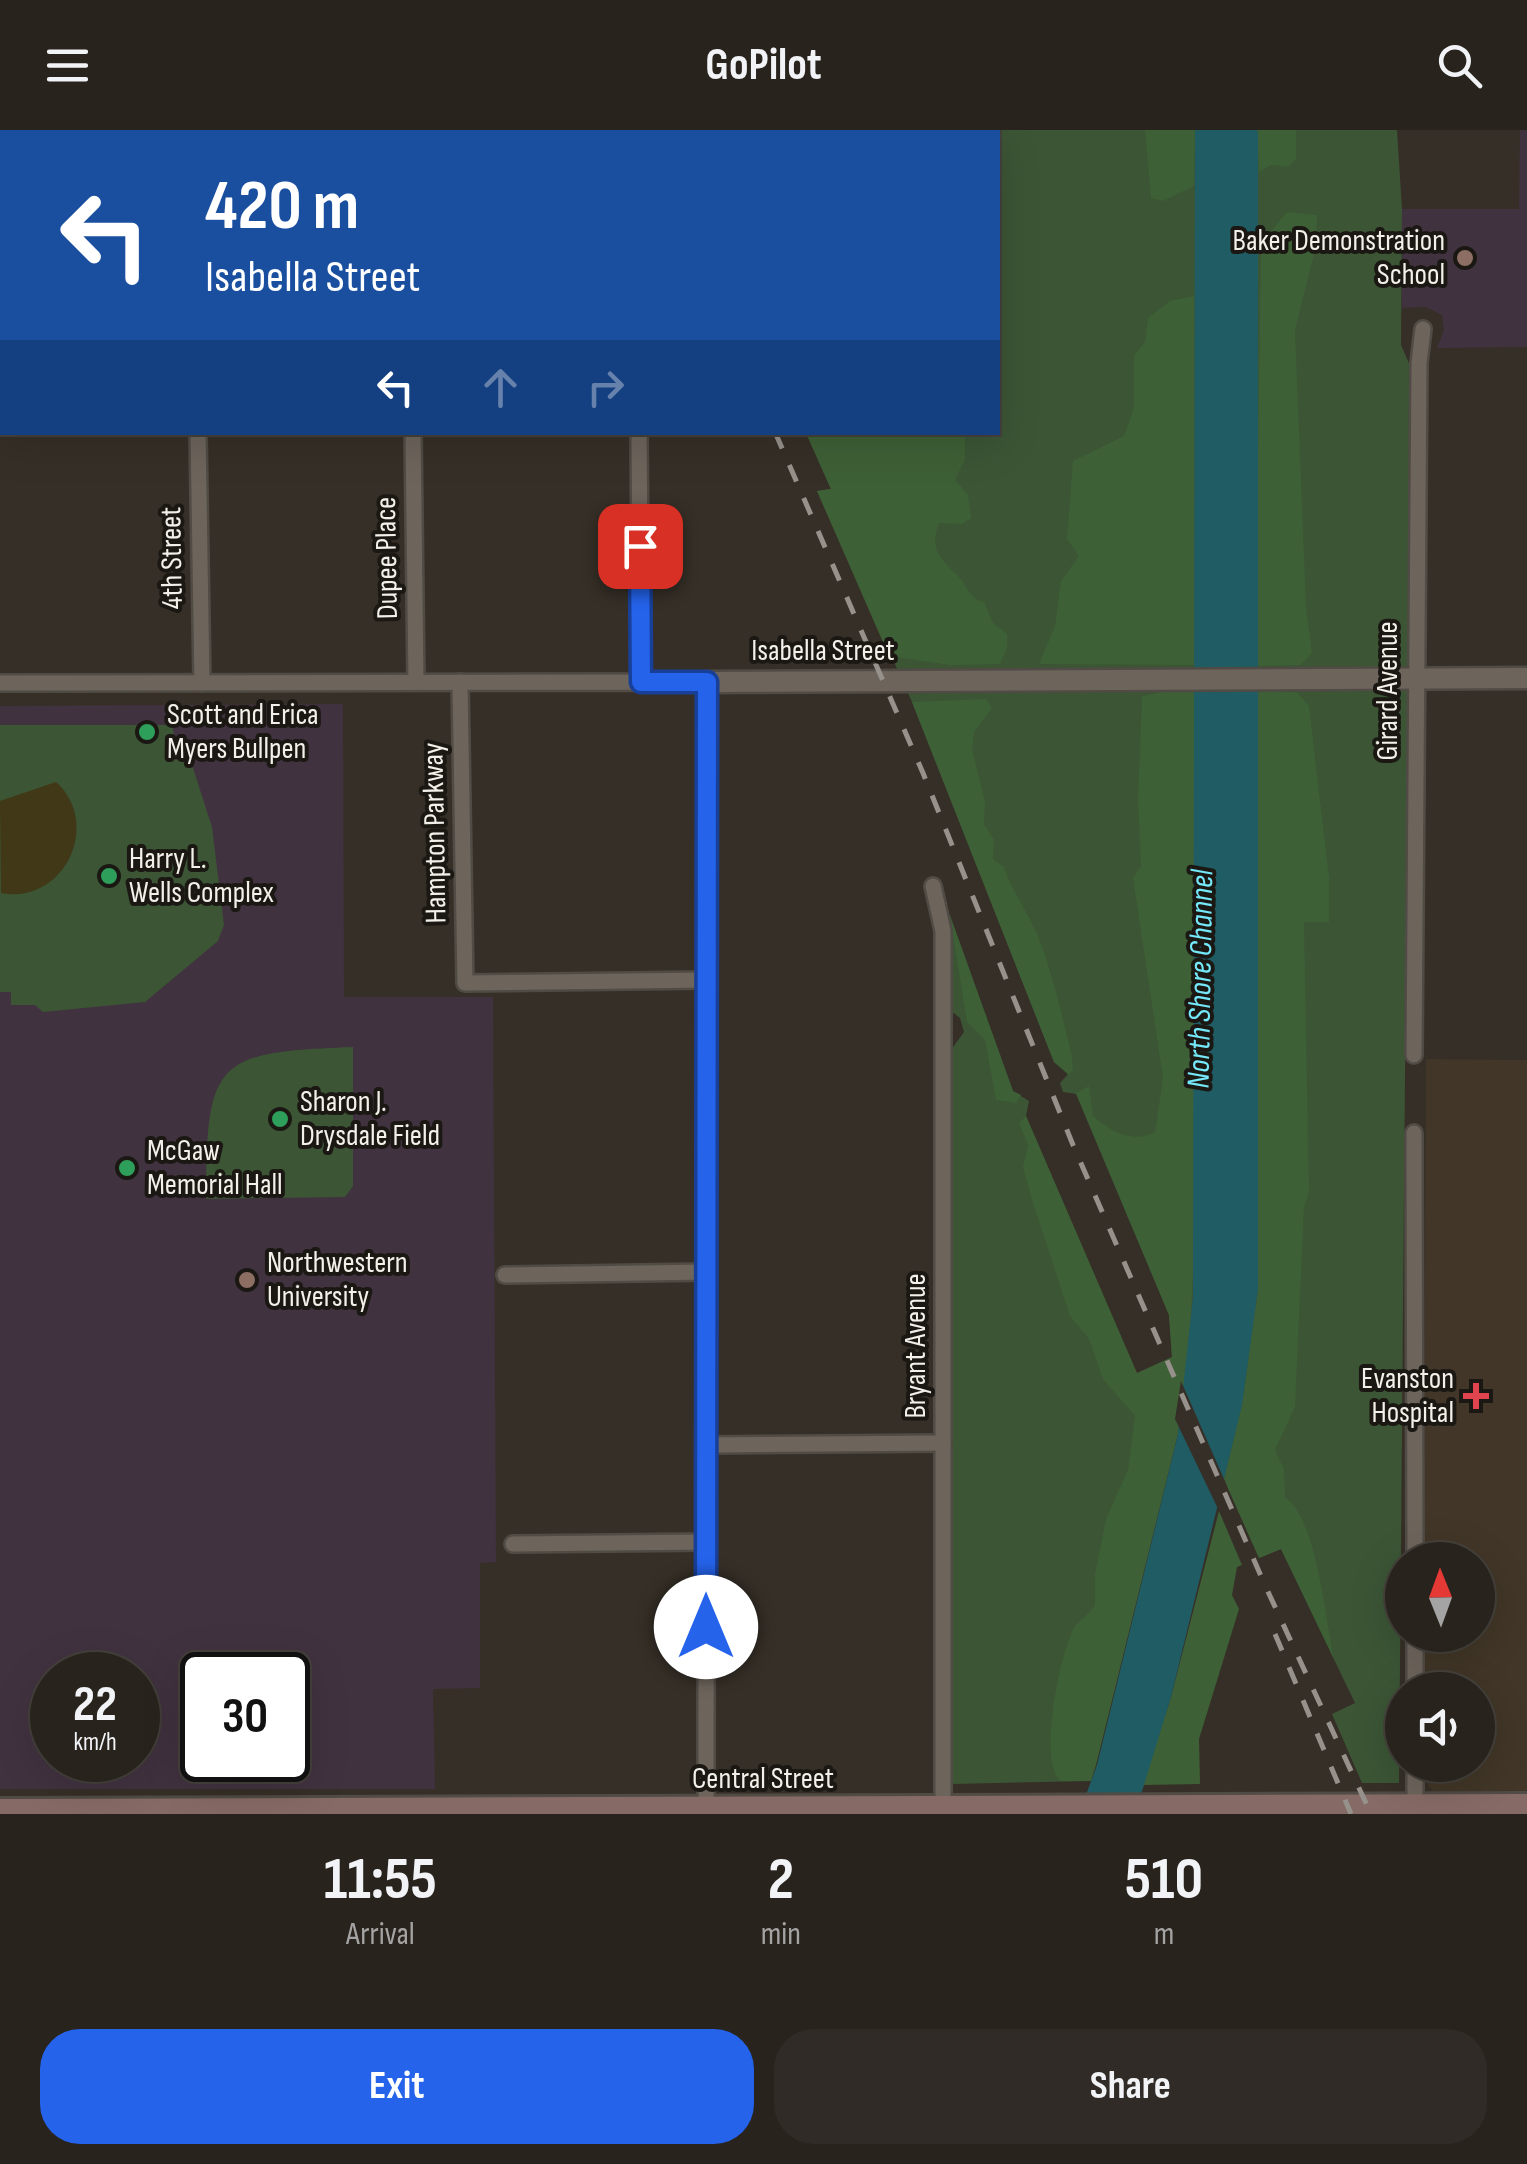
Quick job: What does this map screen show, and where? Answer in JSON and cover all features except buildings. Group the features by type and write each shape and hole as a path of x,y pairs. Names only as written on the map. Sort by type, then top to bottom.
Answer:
{"main road":[{"name":"Central Street","path":"0,1810 706,1812 1527,1806"}],"street":[{"name":"Girard Avenue","path":"1414,1055 1419,364 1424,329"},
{"name":"4th Street","path":"198,435 202,683"},
{"name":"Dupee Place","path":"413,435 416,682"},
{"path":"638,435 641,682"},
{"name":"Isabella Street","path":"0,683 1527,678"},
{"name":"Hampton Parkway","path":"460,682 465,983 707,980"},
{"path":"706,1812 707,682"},
{"name":"Bryant Avenue","path":"933,886 943,931 942,1808"},
{"path":"1414,1133 1415,1542"},
{"path":"505,1275 707,1272"},
{"path":"707,1445 943,1443"},
{"path":"513,1544 707,1542"},
{"path":"1415,1782 1415,1806"}],"shaded area":[{"name":"Baker Demonstration School","path":"1520,130 1527,130 1527,347 1437,348 1444,330 1442,315 1426,307 1402,308 1402,209 1519,209"},
{"name":"Northwestern University","path":"343,704 344,997 493,997 496,1562 480,1563 480,1688 433,1689 435,1789 0,1789 0,706"},
{"name":"Evanston Hospital","path":"1426,1059 1527,1060 1527,1791 1432,1791 1426,1782 1495,1782 1495,1672 1425,1672 1425,1652 1495,1652 1495,1542 1424,1542"}],"green space":[{"path":"1000,130 1397,130 1402,209 1401,345 1411,368 1401,1542 1385,1542 1385,1652 1400,1652 1400,1672 1385,1672 1385,1782 1399,1783 1362,1783 1332,1714 1355,1703 1281,1549 1259,1558 1185,1392 1091,1781 952,1784 951,1050 964,1032 960,1018 951,1011 950,915 1013,1091 1029,1101 1026,1116 1137,1374 1172,1357 1169,1315 1076,1094 1063,1092 1060,1083 1068,1074 1054,1062 912,702 817,491 831,489 807,435 1000,435"},
{"path":"1145,130 1195,130 1194,186 1163,201 1151,198"},
{"path":"1257,130 1296,130 1296,159 1288,167 1271,165 1259,172"},
{"path":"1287,212 1317,215 1316,246 1295,330 1306,606 1312,653 1301,665 1255,666 1261,243"},
{"path":"1194,296 1194,665 1039,664 1055,626 1061,581 1079,556 1067,539 1073,461 1124,436 1134,408 1134,356 1145,342 1148,318 1170,301"},
{"path":"807,435 965,435 965,459 955,480 968,495 971,518 962,524 939,523 936,545 970,594 984,602 993,623 1007,634 1007,648 1000,664 950,665 889,656 817,491 831,489"},
{"path":"1194,692 1196,1168 1188,1345 1178,1434 1096,1765 1091,1781 1061,1781 1054,1771 1051,1754 1057,1683 1074,1628 1095,1605 1095,1574 1106,1519 1128,1470 1135,1416 1103,1379 1089,1339 1070,1316 1023,1167 1028,1145 1019,1123 1026,1116 1137,1373 1172,1357 1169,1315 1076,1093 1089,1086 1093,1116 1114,1131 1138,1137 1155,1132 1163,1078 1133,878 1141,866 1138,800 1142,696"},
{"path":"1257,692 1297,692 1309,706 1329,878 1329,922 1304,922 1309,1193 1304,1207 1295,1407 1275,1450 1284,1469 1285,1498 1296,1508 1312,1547 1334,1659 1281,1549 1259,1558 1224,1479 1242,1405 1258,1289"},
{"path":"986,699 992,708 974,732 972,749 985,802 984,824 994,840 993,859 1004,867 1042,947 1072,1056 1073,1069 1069,1075 1054,1062 912,702"},
{"name":"Harry L. Wells Complex","path":"0,725 172,725 175,739 183,737 212,827 224,925 218,941 145,1002 43,1012 35,1005 11,1005 11,992 0,992"},
{"path":"950,916 1013,1091 1021,1095 1016,1103 996,1100 985,1040 967,1022"},
{"name":"Sharon J. Drysdale Field","path":"353,1047 353,1186 345,1197 206,1199 210,1117 216,1091 228,1073 246,1061 272,1053"},
{"path":"1219,1511 1242,1565 1237,1567 1232,1595 1239,1609 1199,1739 1200,1784 1142,1785 1171,1697"}],"sand":[{"path":"56,782 70,800 76,819 76,839 69,858 42,887 23,893 1,893 0,801"}],"water":[{"name":"North Shore Channel","path":"1195,130 1257,130 1258,134 1258,1289 1242,1405 1171,1697 1135,1814 1079,1814 1097,1765 1178,1434 1193,1297"}],"pier":[{"path":"1181,1381 1227,1486 1221,1515 1175,1419"}],"railway":[{"path":"776,435 923,773 1073,1145 1264,1583 1371,1814"},
{"path":"1275,1634 1351,1814"}],"place":[{"name":"Baker Demonstration School","path":"1465,258"},
{"name":"Scott and Erica Myers Bullpen","path":"147,732"},
{"name":"Harry L. Wells Complex","path":"109,876"},
{"name":"Sharon J. Drysdale Field","path":"280,1119"},
{"name":"McGaw Memorial Hall","path":"127,1168"},
{"name":"Northwestern University","path":"247,1280"},
{"name":"Evanston Hospital","path":"1476,1396"}],"route":[{"path":"640,546 641,682 707,682 706,1627"}]}
